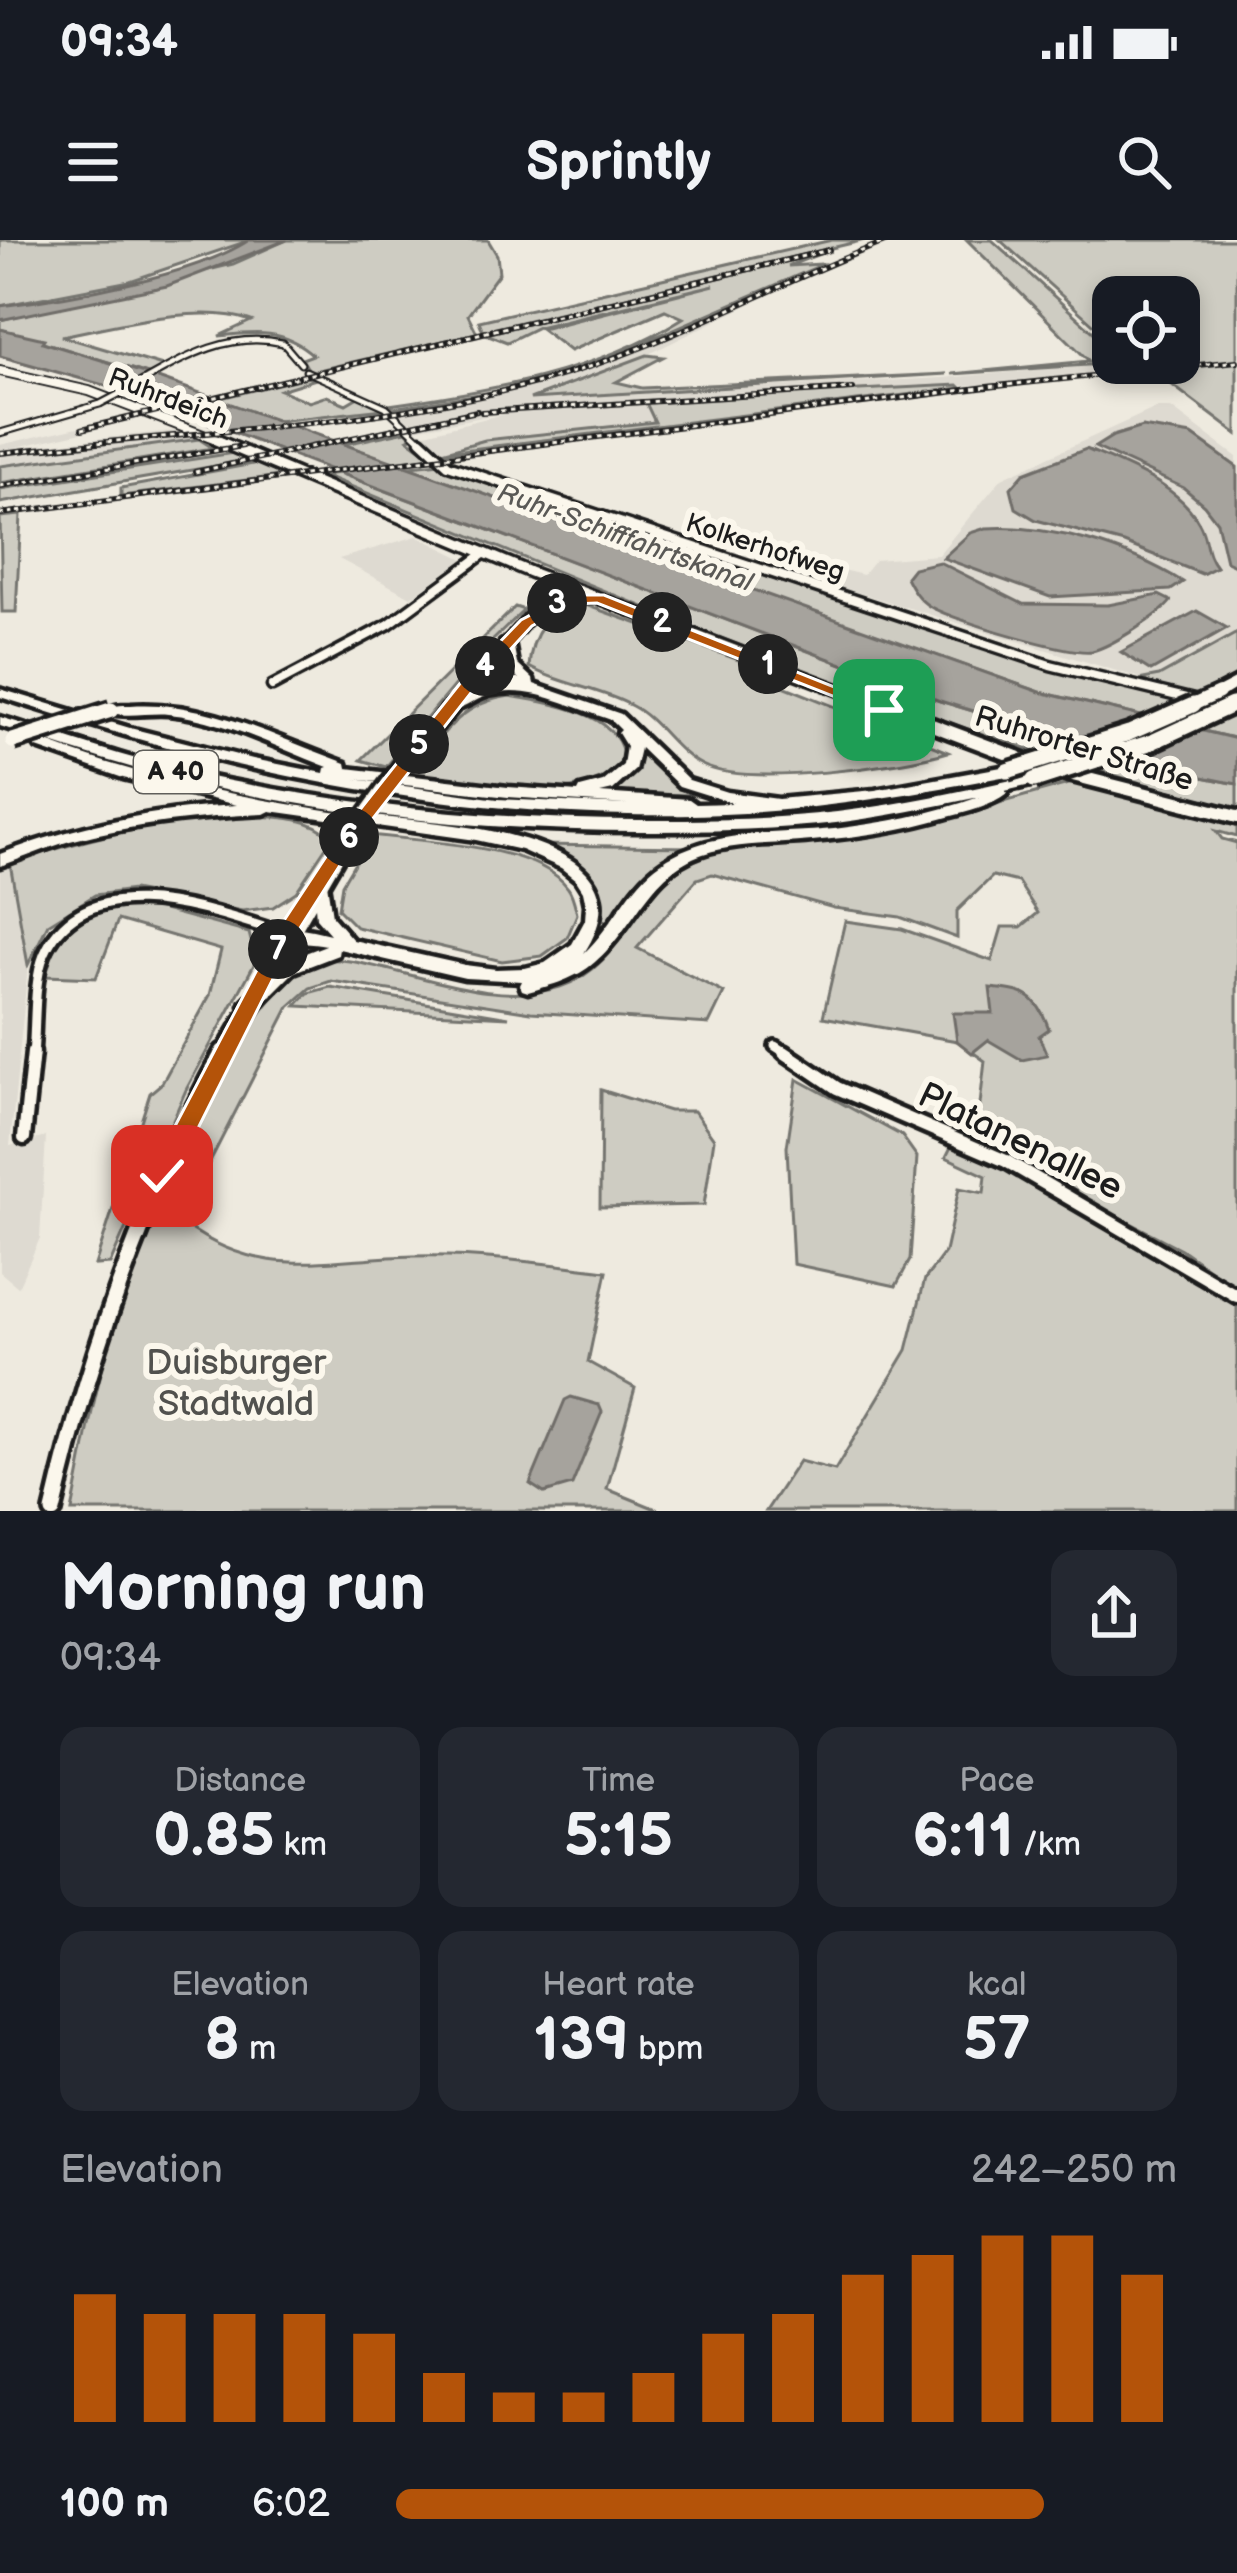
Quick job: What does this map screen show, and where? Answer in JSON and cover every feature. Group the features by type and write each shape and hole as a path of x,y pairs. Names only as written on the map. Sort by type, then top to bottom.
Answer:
{"highway":[{"path":"507,642 511,665 537,687"},
{"path":"478,674 537,687 616,717 684,783 726,797 793,806"},
{"path":"478,674 605,718 633,746 630,767 617,781 596,790 552,796"},
{"name":"A 40","path":"0,693 171,748 457,802 626,813 793,806 910,791 1007,771 1129,733 1237,682"},
{"path":"449,709 488,692 518,688"},
{"name":"A 40","path":"0,724 114,757 280,794 514,821 636,828 812,820 1034,780 1152,742 1237,706"},
{"path":"4,746 49,726 111,710 158,707 207,714 379,777"},
{"path":"0,724 111,768 302,812 521,847 566,863 594,896 595,916 585,942 560,965 514,977 477,974 286,934"},
{"path":"244,761 552,796 747,810"},
{"path":"286,934 332,950 483,985 518,987 549,981 590,961 652,880 685,855 734,842 818,836 903,822 984,801 1034,780"},
{"path":"0,860 56,839 139,819 235,810 302,812"},
{"path":"422,830 605,832 636,828"},
{"path":"321,881 324,918 353,945"},
{"path":"249,1006 288,967 332,950"}],"main road":[{"name":"Ruhrdeich","path":"0,371 89,391 318,478"},
{"name":"Ruhrorter Straße","path":"318,478 530,572 1038,765 1237,817"},
{"path":"530,572 545,588 546,603"},
{"path":"53,1511 72,1419 98,1331 162,1176 286,934 401,765 507,642 567,585"},
{"path":"546,603 598,598"}],"street":[{"name":"Kolkerhofweg","path":"4,432 100,404 222,342 244,337 277,340 302,365 386,407 448,465 1050,665 1237,706"},
{"path":"2,420 4,432"},
{"path":"272,686 389,624 485,553"},
{"path":"24,1138 43,957 50,941 78,914 104,902 147,899 286,934"},
{"name":"Platanenallee","path":"775,1046 837,1088 1006,1161 1237,1296"}],"shaded area":[{"path":"249,240 287,240 167,286 0,320 0,306 164,275"},
{"path":"824,267 647,355 536,398 942,378 1092,365 1092,377 445,458 977,385 643,401 656,422 485,440 439,453 422,453 406,438 511,412 415,429 412,426 430,420 407,422 393,408 493,392 589,366"},
{"path":"0,329 144,373 1040,692 1237,739 1237,784 1163,769 940,701 121,390 0,356"},
{"path":"1156,408 1171,408 1237,457 1237,633 1159,677 1143,679 813,579 825,566 863,575 875,560 938,555 1002,478"},
{"path":"138,413 147,417 17,447 182,430 199,439 0,466 0,445"},
{"path":"1142,427 1192,435 1237,467 1237,566 1226,561 1217,522 1184,488 1095,447"},
{"path":"225,446 234,450 0,489 0,483"},
{"path":"1086,449 1149,478 1178,498 1199,523 1216,567 1202,574 1124,543 1036,520 1016,508 1011,488 1024,473"},
{"path":"986,528 1036,530 1088,541 1183,582 1171,590 1050,597 943,558 970,533"},
{"path":"417,536 464,559 411,597 339,559"},
{"path":"939,562 1023,604 1108,605 1159,595 1171,601 1111,643 1080,651 1010,635 929,606 906,577 913,568"},
{"path":"1197,611 1227,628 1151,671 1121,652"},
{"path":"10,863 28,965 10,1146 46,1137 40,1238 18,1287 0,1272 0,869"},
{"path":"990,988 1021,993 1040,1008 1049,1029 1039,1036 1047,1055 1022,1060 988,1040 972,1053 957,1041 953,1013 993,1013"},
{"path":"571,1397 599,1405 602,1412 572,1485 544,1493 530,1484 565,1400"}],"green space":[{"path":"0,240 248,241 130,281 0,306"},
{"path":"287,240 488,240 497,255 499,273 468,315 477,333 310,372 302,359 313,355 292,340 258,333 219,336 251,321 231,316 157,318 61,336 166,367 151,375 0,329 0,320 233,264"},
{"path":"832,240 865,240 483,331 479,321"},
{"path":"967,240 992,240 1092,331 1092,365 952,374 1089,361"},
{"path":"1000,240 1237,240 1237,434 1171,384 1200,384 1200,276 1092,276 1092,323"},
{"path":"822,253 788,266 821,264 817,267 589,366 493,392 389,405 503,386 614,353 683,318 665,310 570,351 541,329 714,285 538,327 507,342 486,334"},
{"path":"647,355 663,357 616,382 642,388 947,374 530,399"},
{"path":"307,377 313,380 280,390 309,402 327,396 346,404 358,397 384,409 277,421 216,399"},
{"path":"961,388 439,453 485,440 655,422 646,403 639,401"},
{"path":"406,431 412,437 408,439 433,457 389,463 340,445"},
{"path":"199,439 213,448 0,483 0,466"},
{"path":"240,452 256,459 0,503 0,489"},
{"path":"264,462 280,476 121,496 121,488"},
{"path":"451,462 1032,657 1152,686 1143,679 1159,676 1237,633 1237,739 1040,692 400,467"},
{"path":"339,473 940,701 1163,769 1237,784 1237,808 1003,741 774,659 323,475"},
{"path":"21,515 16,612 2,612 0,517"},
{"path":"580,603 739,660 741,669 948,752 860,769 786,775 702,765 632,706 529,667 543,625 559,611"},
{"path":"515,607 524,610 488,645 386,767 361,760"},
{"path":"510,696 563,707 598,721 620,745 624,762 578,787 551,790 410,775 464,714"},
{"path":"635,739 667,776 694,795 600,793 631,773 637,758"},
{"name":"Duisburger Stadtwald","path":"1076,782 1237,826 1237,837 1216,831 1222,839 1237,843 1237,1289 1181,1249 1001,1156 1006,1140 978,1122 985,1061 957,1041 823,1017 845,921 902,929 992,961 1002,927 1021,927 1038,913 1018,882 993,876 957,911 957,938 900,917 834,908 712,874 697,879 637,948 724,993 709,1024 531,1012 331,981 310,988 289,1007 201,1179 184,1224 213,1242 267,1260 461,1256 607,1271 588,1362 635,1388 607,1489 661,1511 72,1511 106,1356 144,1247 228,1067 259,1016 290,979 319,961 335,960 493,992 560,987 599,963 668,876 708,854 761,843 900,828"},
{"path":"248,816 304,822 332,838 296,892 273,907 242,911 133,890 95,895 48,924 28,965 10,863 127,831"},
{"path":"371,835 477,848 553,873 570,891 577,914 567,938 542,956 502,961 356,927 338,909 342,884"},
{"path":"536,845 692,847 664,861 613,923 602,920 598,891 584,871"},
{"path":"117,905 145,905 249,933 256,961 186,1090 110,1264 95,1265 150,1093 162,1083 210,995 221,950 118,920 96,978 46,976 55,948 70,929"},
{"path":"330,987 509,1017 296,1006 308,993"},
{"path":"797,1079 902,1136 917,1157 910,1260 896,1286 793,1264 787,1147"},
{"path":"601,1090 669,1111 694,1111 714,1139 704,1205 600,1207"},
{"path":"952,1145 1099,1218 1237,1305 1237,1511 766,1511 799,1461 835,1470 907,1350 925,1279 945,1252 959,1188 984,1193 986,1176 946,1157"}],"railway":[{"path":"0,453 342,419 477,397 632,351 890,240"},
{"path":"82,429 829,250"},
{"path":"0,514 987,387 1237,361"},
{"path":"482,412 853,389"},
{"path":"195,472 477,411"},
{"path":"0,486 243,446"}],"route":[{"path":"162,1176 286,934 350,836 468,685 526,623 547,608 569,599 598,598 884,710"}],"water label":[{"name":"Ruhr-Schifffahrtskanal","path":"625,538"}]}
